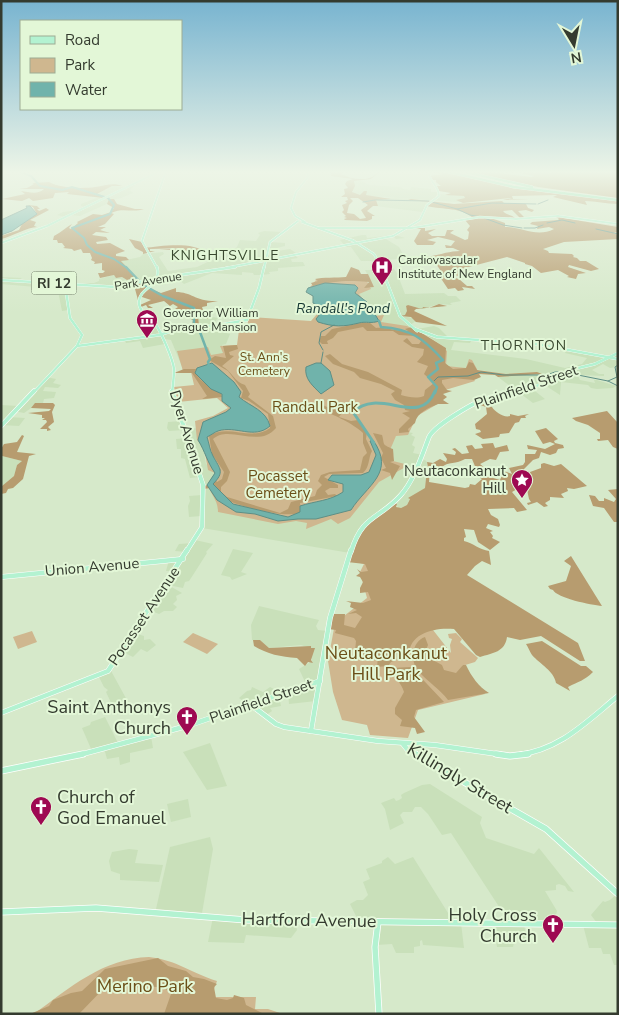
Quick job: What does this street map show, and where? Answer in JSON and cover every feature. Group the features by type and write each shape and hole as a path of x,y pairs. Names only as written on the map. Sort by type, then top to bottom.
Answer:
{"main road":[{"path":"1,243 63,218"},
{"path":"148,218 142,241 157,267 156,280"},
{"path":"405,228 421,218"},
{"path":"318,228 400,226 412,228 472,218"},
{"path":"505,218 525,218"},
{"path":"576,218 618,224"},
{"path":"77,346 161,334 184,327 246,320 259,288 271,240 300,220 362,245 381,265 400,316 415,329 438,342 437,340 440,339 477,339"},
{"name":"Park Avenue","path":"65,287 72,285 112,287 264,262 311,251 362,245 390,237 405,228"},
{"name":"RI 12","path":"1,280 56,284 65,287"},
{"name":"Dyer Avenue","path":"156,280 139,298 141,310 154,322 161,334 174,368 172,394 203,486 202,528 194,541"},
{"path":"1,426 77,346 82,334 70,318 65,287"},
{"path":"415,329 435,337 536,344 618,359"},
{"name":"Plainfield Street","path":"1,771 74,756 192,724 320,681 330,615 356,535 362,526 404,491 422,458 431,434 440,425 480,400 557,380 566,372 618,353"},
{"name":"Pocasset Avenue","path":"1,713 108,671 194,541"},
{"name":"Union Avenue","path":"1,577 183,559"},
{"path":"311,731 320,681"},
{"path":"403,744 435,745 510,756 541,752 562,741 618,696"},
{"name":"Killingly Street","path":"251,705 280,726 403,744 407,750 546,829 618,894"},
{"name":"Hartford Avenue","path":"1,912 96,908 246,920 618,925"},
{"path":"378,922 375,947 378,1014"}],"shaded area":[{"path":"264,231 282,232 270,242 285,243 285,246 277,248 277,251 290,249 296,253 293,254 298,258 291,259 292,262 303,262 305,266 278,268 278,271 261,275 242,272 242,275 212,273 184,284 178,279 167,281 165,285 154,284 147,286 141,284 121,261 140,257 143,254 163,252 164,254 159,257 168,271 197,267 231,251 237,247 240,240 256,241 260,235 258,233"},
{"path":"366,235 367,238 395,235 405,238 396,239 393,236 386,239 399,247 404,256 387,260 397,273 405,294 444,293 448,296 456,296 461,301 450,303 452,305 439,304 422,309 408,305 406,307 408,312 401,316 413,318 416,321 410,325 412,328 405,329 386,326 379,321 373,310 362,305 367,302 365,299 356,294 364,288 374,287 365,270 383,270 378,261 361,261 351,247 346,247 340,240"},
{"path":"114,275 116,278 122,277 127,280 133,278 138,282 136,288 80,285 79,283 94,283 99,281 99,279"},
{"path":"1,277 22,278 19,280 31,282 35,279 61,278 56,283 68,284 65,287 68,310 62,311 58,291 48,288 1,284"},
{"path":"198,317 218,318 212,325 217,329 215,331 226,331 226,333 230,334 226,344 222,345 226,354 183,369 171,340 163,339 165,344 143,348 140,341 126,343 125,340 150,336 146,325 142,324 139,320 148,318 161,334 198,325"},
{"path":"434,326 439,328 450,339 472,339 470,343 454,342 451,350 526,359 565,368 582,364 587,358 565,353 567,349 610,357 618,353 616,367 610,368 603,364 592,370 599,374 604,374 604,376 578,376 580,380 595,383 594,380 597,380 616,386 613,388 597,389 591,388 588,385 561,382 560,395 543,384 530,387 545,399 533,403 498,377 540,374 536,372 506,374 467,368 454,369 445,363 446,348 417,329"},
{"path":"46,377 56,379 53,383 61,385 58,388 45,387 43,391 56,392 54,398 44,399 43,403 37,404 24,413 14,411 9,417 25,418 19,426 1,425 1,405 19,406"},
{"path":"181,421 184,429 200,428 206,464 213,469 215,474 207,485 203,486 200,477 190,478 185,459 181,458 181,449 177,449 176,439 187,438 184,430 169,431 167,428 168,422"},
{"path":"407,432 413,433 411,435 415,437 412,445 415,447 413,453 423,455 421,461 425,460 427,462 425,488 410,498 407,505 399,509 396,504 350,553 202,528 201,516 189,517 189,496 202,495 203,489 210,489 221,503 374,485 390,474 392,479 395,473 390,462 393,461 394,457 390,445 396,436"},
{"path":"1,453 2,456 22,461 17,465 14,476 1,487"},
{"path":"195,540 213,544 206,552 189,581 185,582 183,588 168,585 182,593 176,596 177,600 173,604 177,607 173,611 164,611 159,614 149,610 174,571 166,571 169,560 183,559 187,552 175,551 179,544 193,543"},
{"path":"233,549 253,553 241,572 247,574 232,580 230,577 221,575"},
{"path":"259,606 319,620 316,626 318,630 327,631 316,701 289,704 288,693 307,686 299,669 312,661 310,648 301,645 269,648 260,640 252,640 251,625"},
{"path":"134,633 144,636 144,640 150,639 156,645 147,652 141,649 133,657 121,651"},
{"path":"110,669 128,702 113,707 106,692 108,690 104,687 98,675"},
{"path":"252,687 263,692 270,687 284,694 279,696 281,706 270,708 272,711 265,716 239,698 251,690"},
{"path":"105,717 118,743 151,736 153,748 130,753 130,762 120,765 119,757 107,759 104,748 92,751 82,728 90,725 91,722"},
{"path":"210,743 227,786 207,790 183,752"},
{"path":"430,784 482,817 480,823 486,838 534,854 539,848 574,892 568,891 565,886 559,884 556,885 556,890 545,891 557,911 556,915 550,916 552,923 524,924 527,941 515,938 513,947 497,947 493,923 509,922 451,833 442,835 421,807 415,807 412,812 403,812 400,815 404,823 390,830 385,809 381,803 394,798 396,801 399,800 404,793 422,785"},
{"path":"188,799 191,817 171,822 167,804"},
{"path":"210,837 213,849 202,913 156,909 170,847"},
{"path":"129,849 138,850 135,863 163,865 159,882 120,880 120,874 111,871 109,861 112,852"},
{"path":"388,857 395,864 413,857 453,921 461,923 464,948 423,945 422,940 420,941 420,946 414,947 414,953 396,953 392,944 376,945 378,922 358,920 350,904 357,900 363,900 368,895 363,882 370,879 366,869 382,863"},
{"path":"617,894 618,965 614,965 610,954 603,954 601,948 589,948 583,925 597,923 591,915 603,901 610,900"},
{"path":"213,917 295,920 297,930 291,938 246,935 244,943 208,942"}],"green space":[{"path":"33,218 30,220 36,222 34,226 37,227 1,239 1,236 19,230 22,224"},
{"path":"84,218 110,218 105,224 98,227 106,227 100,230 110,233 96,232 92,235 106,237 108,240 96,242 97,244 110,243 125,251 116,254 116,256 126,257 129,260 121,261 141,284 152,285 148,288 161,293 176,288 176,292 199,299 218,301 207,303 207,306 202,307 203,310 210,313 208,319 198,316 199,326 192,326 193,320 188,318 186,314 189,311 175,309 178,307 173,304 170,306 164,301 148,305 153,308 148,308 146,305 141,307 140,305 151,300 142,297 138,300 135,289 132,289 135,288 132,284 137,281 133,278 127,280 122,277 116,278 114,275 100,278 98,273 105,271 102,270 102,263 94,264 95,262 91,260 90,253 83,253 81,249 74,251 63,248 65,247 62,243 53,240 54,236 72,224 69,228 71,229 77,222"},
{"path":"346,218 372,218 367,221 344,219"},
{"path":"492,218 505,223 505,227 542,232 554,229 549,227 537,229 538,226 530,224 532,222 565,218 618,227 618,232 613,233 618,235 618,239 564,242 543,249 549,253 572,254 573,257 580,261 586,261 599,269 591,271 569,265 568,267 586,273 578,274 576,279 567,277 569,276 558,270 541,273 532,266 507,257 461,269 466,277 459,277 453,273 443,274 434,261 422,262 415,256 426,257 460,251 446,248 445,245 451,246 455,241 438,237 427,240 436,242 433,245 417,245 414,241 421,229 412,228 425,228 425,231 436,229 428,233 432,236 445,236 447,230 454,230 450,233 465,240 468,239 469,232 467,230 470,226 465,220"},
{"path":"129,239 142,242 145,248 186,246 201,249 206,253 199,258 196,255 197,253 182,250 159,250 184,248 150,249 150,251 155,251 143,254 143,252 135,248"},
{"path":"351,267 359,270 361,274 368,274 374,287 364,288 369,282 361,281 341,281 313,286 311,283 318,281 315,279 318,278 346,277"},
{"path":"444,275 459,279 467,286 472,286 475,289 462,287 464,290 458,291 455,288 448,289 442,280 437,277"},
{"name":"Randall Park","path":"365,277 371,289 359,294 375,316 384,315 381,322 407,326 434,341 447,351 446,366 466,368 469,359 472,360 478,371 471,375 475,381 442,391 441,402 417,416 408,435 396,436 390,450 393,461 409,465 379,482 350,518 338,524 331,519 306,529 307,523 296,521 278,524 218,512 217,504 208,483 215,473 208,470 204,448 197,440 195,421 213,416 228,408 217,398 178,402 174,387 194,385 191,372 183,371 177,351 208,347 211,355 223,353 220,346 237,345 239,330 247,327 249,317 311,321 323,307 313,303 313,296 306,292 316,280"},
{"path":"439,304 447,306 430,308"},
{"path":"408,305 420,309 414,311 447,326 416,322 411,317 400,316 405,315 407,311 406,306"},
{"path":"370,323 376,328 404,331 408,331 405,329 412,327 446,348 445,363 453,369 466,368 469,362 473,363 477,370 506,374 537,372 542,374 498,377 495,375 479,374 481,377 474,380 453,378 442,380 447,390 452,391 443,394 447,397 443,400 449,404 438,404 427,409 418,416 415,423 408,429 409,432 399,433 399,429 410,418 402,413 410,411 405,410 404,405 395,400 391,394 395,391 381,384 360,378 354,372 333,364 325,356 330,354 342,364 368,372 402,390 401,395 418,397 424,396 425,390 434,383 424,374 428,366 417,362 423,355 424,349 412,347 403,341 407,338 412,344 419,344 421,341 416,336 399,335 393,331 367,331 363,327 338,332 327,341 328,344 322,344 319,341 321,336 325,336 332,329"},
{"path":"237,345 238,349 229,352 230,355 234,356 222,366 228,371 209,360 215,356 226,358 223,346"},
{"path":"184,369 196,369 195,373 198,377 221,393 222,397 202,399 207,396 192,373 174,373"},
{"path":"228,371 241,384 245,385 250,394 248,397 273,416 276,428 269,434 261,436 227,434 213,439 230,472 227,481 221,487 221,492 227,497 280,513 288,509 291,502 315,496 317,490 322,485 318,481 321,475 330,472 360,470 363,457 367,453 363,443 363,433 342,419 318,410 316,405 319,403 331,409 340,410 342,413 339,417 351,421 358,420 367,431 366,439 372,451 367,468 363,473 329,474 324,477 338,485 338,488 330,488 325,491 328,495 335,494 337,496 300,503 301,512 295,514 273,513 236,504 221,497 212,488 203,489 203,486 208,485 219,468 221,470 215,479 217,482 222,479 224,472 212,454 209,436 216,432 224,431 256,433 270,428 268,414 241,398 243,391"},
{"path":"35,403 53,403 55,405 52,412 54,422 48,427 51,430 40,429 47,422 42,420 45,418 42,418 42,415 28,413 49,411 51,409 31,408"},
{"path":"475,403 490,404 488,406 505,416 510,416 510,414 518,416 529,414 525,416 526,418 521,418 519,422 515,423 509,433 500,434 499,437 483,439 475,434 481,432 476,429 475,424 487,414 486,407"},
{"path":"607,411 618,423 618,449 613,447 608,440 598,441 600,433 572,418"},
{"path":"546,428 558,439 554,441 555,443 563,445 564,448 558,449 556,453 550,455 541,452 539,458 533,460 523,470 530,472 541,468 541,464 544,463 554,466 561,464 587,486 574,489 567,488 568,491 561,494 564,498 550,497 550,500 545,503 548,506 544,507 537,502 528,505 527,503 531,502 526,485 524,485 512,492 527,510 517,512 514,508 488,509 491,515 498,519 500,525 499,527 488,524 486,528 493,531 490,532 493,536 492,538 500,542 490,550 478,542 474,530 464,529 466,537 464,541 489,551 491,565 482,561 467,575 578,643 585,661 580,661 541,636 520,640 507,637 501,649 480,657 476,655 454,629 439,629 424,633 413,641 409,655 391,662 388,666 377,667 378,657 370,653 361,655 355,651 356,641 354,638 335,633 336,630 328,629 331,614 345,614 344,625 355,628 362,617 356,613 348,614 357,610 350,607 351,603 346,601 363,603 371,600 368,592 360,593 363,582 360,577 356,576 360,573 357,569 361,572 368,571 365,564 347,562 359,530 389,504 393,502 397,504 396,507 401,508 407,505 410,499 408,498 425,488 426,478 424,476 428,468 427,462 433,463 440,459 446,462 447,459 443,453 455,455 456,452 452,449 455,448 462,454 469,453 466,446 472,445 475,449 483,448 481,444 493,443 495,448 507,445 509,451 500,452 496,460 490,459 480,464 485,468 482,471 483,475 500,480 504,471 512,474 509,468 523,465 525,454 535,454 537,450 528,449 527,445 545,449 555,444 550,442 543,444 535,431","holes":["465,459 472,459 477,471 475,475 482,479 475,485 470,484 469,487 465,488 429,482 430,470"]},
{"path":"373,433 382,435 384,444 393,449 394,461 390,462 400,466 392,480 390,473 381,470 386,468 381,458 383,453"},
{"path":"22,435 24,436 17,452 36,454 29,456 23,479 13,488 8,489 6,493 1,494 2,486 14,476 17,465 22,461 2,456 1,449 4,444 17,442"},
{"path":"618,489 618,522 614,522 604,508 593,506 589,495 595,496 599,501 604,501 604,498 614,502 616,499 608,490"},
{"name":"Neutaconkanut Hill Park","path":"426,529 433,630 451,653 450,645 452,639 449,638 448,634 456,633 462,639 460,642 478,658 475,662 462,666 485,694 418,710 408,738 370,735 367,725 342,720 333,692 328,661 335,623 367,598 360,572 364,564 352,561"},
{"path":"571,556 602,606 583,603 561,596 548,586 566,581 571,566 564,561"},
{"path":"32,631 37,642 18,649 13,637"},
{"path":"193,633 218,644 207,654 183,642"},
{"path":"425,637 429,658 442,665 444,670 456,673 463,665 466,665 476,681 489,693 448,700 419,672 414,663 413,653 417,643"},
{"path":"253,640 260,640 269,648 311,646 311,648 315,648 311,660 313,663 308,662 305,666 297,658 280,656 264,651 254,646"},
{"path":"542,641 593,672 568,687 570,691 556,683 553,675 532,655 526,644"},
{"path":"411,667 444,702 416,710 414,717 425,732 417,734 415,728 400,726 402,720 395,714 395,708 404,692 391,668"},
{"name":"Merino Park","path":"149,957 168,961 217,981 211,997 256,997 255,1009 268,1009 283,1014 34,1014 74,985 102,969 117,963"},
{"name":"Merino Park","path":"158,958 168,966 186,971 193,977 217,984 214,987 216,998 227,1000 233,998 234,995 244,998 246,1005 264,1014 164,1014 171,994 165,988 148,986 139,988 117,983 107,985 79,1014 30,1014 49,1006 53,1000 82,991 105,969"}],"water":[{"path":"31,218 12,231 1,235 1,220"},
{"name":"Randall's Pond","path":"325,283 355,285 358,288 355,293 367,302 361,305 373,311 379,321 338,326 318,322 316,319 324,309 313,303 313,296 306,292 308,288"},
{"path":"212,363 234,382 241,392 239,397 262,412 270,426 258,432 217,431 207,437 211,452 220,470 219,476 213,484 233,504 288,517 300,512 300,506 328,499 343,492 343,484 328,480 332,475 361,475 369,472 376,455 370,441 373,440 382,461 380,470 377,478 351,510 316,519 278,521 255,514 236,512 217,500 207,485 215,473 198,440 203,422 231,408 222,401 222,394 211,389 195,373 197,368"},
{"path":"321,363 330,371 334,385 321,394 306,375 306,367"}],"waterway":[{"path":"98,218 72,228 84,238 87,245 95,252 114,259 127,268"},
{"path":"485,218 503,225 522,228"},
{"path":"547,223 562,220 575,223"},
{"path":"524,228 535,228 543,225"},
{"path":"596,229 618,234"},
{"path":"127,268 142,284 161,295"},
{"path":"163,296 194,308 194,326"},
{"path":"379,321 381,327 401,330 423,340 443,360 436,363 438,369 428,377 437,387 435,393"},
{"path":"323,350 319,343 321,332 334,325"},
{"path":"194,327 200,332 210,359 208,362 209,366"},
{"path":"321,363 323,352"},
{"path":"608,381 617,377 615,367 618,365"},
{"path":"434,381 438,377 468,376 481,372 504,375 547,375 555,372 564,372"},
{"path":"568,373 608,381"},
{"path":"608,381 618,386"},
{"path":"374,443 353,412 364,405 375,403 420,407 428,402 435,391"}],"place":[{"name":"Cardiovascular Institute of New England","path":"382,286"},
{"name":"Governor William Sprague Mansion","path":"147,339"},
{"name":"Neutaconkanut Hill","path":"522,499"},
{"name":"Saint Anthonys Church","path":"187,736"},
{"name":"Church of God Emanuel","path":"41,826"},
{"name":"Holy Cross Church","path":"553,944"}],"district":[{"name":"KNIGHTSVILLE","path":"225,255"},
{"name":"THORNTON","path":"524,345"}],"park label":[{"name":"St. Ann's Cemetery","path":"264,364"},
{"name":"Pocasset Cemetery","path":"278,484"}]}
